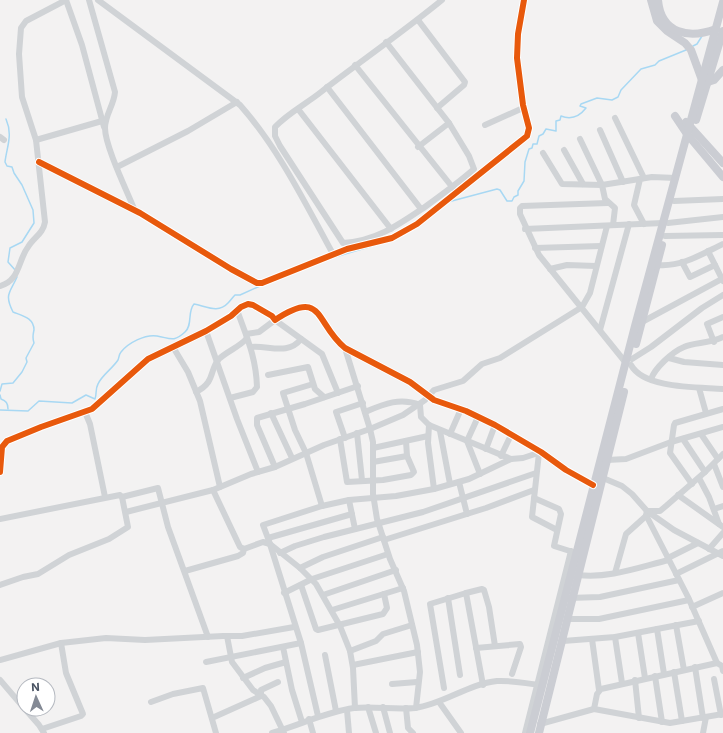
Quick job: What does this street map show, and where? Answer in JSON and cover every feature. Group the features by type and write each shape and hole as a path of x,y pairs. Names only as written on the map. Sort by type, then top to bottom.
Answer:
{"main road":[{"path":"651,0 657,21 667,31 692,50 705,81"},
{"path":"658,0 660,10 665,21 677,31 684,34 698,35 721,31"},
{"path":"530,733 535,703 540,685 578,575 676,178 721,31 723,2"},
{"path":"705,81 714,80 723,70"},
{"path":"690,132 723,163"},
{"path":"690,132 723,177"},
{"path":"539,733 540,724 568,619 573,552 658,265 665,236 666,223 674,202 690,132"}],"street":[{"path":"0,286 6,283 18,272 27,248 41,233 44,227 36,140 22,97 19,54 21,28 26,21 66,0 82,45 107,140 135,211"},
{"path":"89,0 115,92 115,100 106,122 105,130"},
{"path":"98,0 237,102 252,119 291,177 333,254"},
{"path":"386,42 449,123 469,156 474,169 453,188 391,229 356,242 343,243 280,146 275,136 275,127 355,65 386,42 418,20 442,0"},
{"path":"39,162 162,225 232,269 260,284 333,254 392,238 417,224 527,136 529,128 519,83 517,44 524,0"},
{"path":"418,20 465,82 464,85 437,108"},
{"path":"355,65 418,147 453,188"},
{"path":"327,87 422,209"},
{"path":"118,167 188,131 237,102"},
{"path":"486,125 524,108"},
{"path":"298,109 391,229"},
{"path":"615,118 642,179 634,205 644,224"},
{"path":"36,140 102,121"},
{"path":"418,147 449,123"},
{"path":"600,130 623,182"},
{"path":"126,512 213,490 258,472 275,467 292,458 403,415 420,405 435,389 463,381 482,364 500,358 582,308 590,293 601,246 615,208 608,204 605,199 602,185 580,139"},
{"path":"564,150 583,184"},
{"path":"542,154 560,184 602,185 661,177 676,178"},
{"path":"674,202 723,199"},
{"path":"608,204 522,206 520,208 520,214 525,229 535,248 550,269 600,330 630,362 639,375 676,385 723,389"},
{"path":"525,229 666,223 723,217"},
{"path":"600,330 629,224"},
{"path":"665,236 723,235"},
{"path":"658,265 666,266 682,262 708,252 723,244"},
{"path":"535,248 601,246"},
{"path":"642,322 722,277 708,252"},
{"path":"682,262 690,277 715,265"},
{"path":"550,269 567,265 596,266"},
{"path":"630,362 702,308 723,295"},
{"path":"0,472 2,447 7,442 41,427 92,410 106,399 136,368 148,359 206,331 248,304 253,305 268,314 325,358 338,393"},
{"path":"196,392 203,388 209,381 217,360 246,336 259,332 275,320 304,307 313,308 324,320 335,340 345,348 410,382 434,400 461,409 495,425 566,470 593,484"},
{"path":"230,398 253,392 257,388 256,366 237,310"},
{"path":"714,342 707,324 723,317"},
{"path":"206,331 258,472"},
{"path":"651,379 656,368 682,348 714,342 723,337"},
{"path":"251,348 262,346 273,349 286,348 293,346 301,339"},
{"path":"172,347 188,372 196,392 220,487"},
{"path":"345,348 358,386 370,429 373,448 372,480 378,522 388,554 403,588 418,652 420,672 417,682 416,708"},
{"path":"669,358 723,365"},
{"path":"268,375 308,367 315,389 324,397"},
{"path":"313,384 284,392 287,409 306,453 322,506"},
{"path":"275,467 256,421 259,416 287,409 358,386"},
{"path":"699,388 706,413"},
{"path":"365,412 394,401 408,401 420,405"},
{"path":"363,403 336,412 342,438 346,480 348,482 383,480 411,476 414,472 407,456 406,441"},
{"path":"420,405 421,417 429,425 440,431 511,459"},
{"path":"450,434 461,409"},
{"path":"692,484 672,457 670,448 676,423 723,409"},
{"path":"85,412 90,424 105,497"},
{"path":"271,413 292,458"},
{"path":"478,417 467,441 480,474"},
{"path":"429,425 428,436 434,489"},
{"path":"486,449 495,425"},
{"path":"607,460 626,459 671,442 723,427"},
{"path":"440,431 450,484"},
{"path":"357,434 362,480"},
{"path":"501,456 511,434"},
{"path":"701,434 716,461 723,487"},
{"path":"373,448 428,436"},
{"path":"683,439 705,472"},
{"path":"318,716 301,644 294,626 269,541 262,526 264,524 322,506 349,500 374,499 434,489 480,474 511,459 523,458 540,453"},
{"path":"540,453 536,473 532,518 557,530"},
{"path":"615,573 626,534 647,514 660,511 699,478 723,454"},
{"path":"373,462 407,456"},
{"path":"280,553 295,546 378,522 423,512 536,473"},
{"path":"599,690 622,683 695,667 721,666 647,514 632,494 622,486 603,478"},
{"path":"699,478 721,526"},
{"path":"459,482 467,514"},
{"path":"0,519 116,495 122,497 158,488 168,527 185,571 201,622 208,637"},
{"path":"213,490 240,547 244,549"},
{"path":"300,568 323,557 467,514 534,490"},
{"path":"678,495 721,526"},
{"path":"0,585 23,577 38,574 69,555 127,529 126,512 122,497"},
{"path":"272,733 284,731 309,719 336,711 368,707 416,708 439,702 497,681 540,685 573,552 555,547 561,514 559,509 534,498"},
{"path":"349,500 356,529"},
{"path":"714,509 723,506"},
{"path":"185,571 238,556 243,553 244,549 352,514"},
{"path":"647,514 709,549 721,553"},
{"path":"709,549 723,532"},
{"path":"269,541 280,553 312,579 332,610 350,651 353,665 355,708"},
{"path":"578,575 592,576 615,573 668,559 698,543"},
{"path":"569,598 600,597 677,577 721,553"},
{"path":"284,593 301,586 312,579 388,554"},
{"path":"323,595 396,570"},
{"path":"301,586 316,629 340,626 383,614 387,608 384,594"},
{"path":"332,610 403,588"},
{"path":"444,688 430,604 466,593 482,589 484,590 489,607 495,646"},
{"path":"466,593 483,685"},
{"path":"692,607 723,594"},
{"path":"448,598 460,675"},
{"path":"568,619 599,619 689,600"},
{"path":"563,641 615,637 699,620"},
{"path":"350,651 376,641 383,634 412,625"},
{"path":"676,625 684,670"},
{"path":"0,660 62,643 106,638 145,640 242,636 294,626"},
{"path":"657,629 664,674"},
{"path":"638,633 645,678"},
{"path":"227,636 230,657 243,678 260,696 264,697 271,706 284,731"},
{"path":"615,637 622,683"},
{"path":"592,639 599,690 594,709"},
{"path":"32,717 43,731 83,714 66,673 62,643"},
{"path":"206,662 301,644"},
{"path":"476,648 521,645 512,674"},
{"path":"283,647 302,722"},
{"path":"353,665 418,652"},
{"path":"325,655 336,711"},
{"path":"243,678 265,668 286,662"},
{"path":"695,667 705,718 703,733"},
{"path":"674,672 682,722"},
{"path":"655,676 662,722"},
{"path":"540,724 594,709 662,722 682,722 722,715 714,679"},
{"path":"0,680 16,698"},
{"path":"635,680 639,718"},
{"path":"260,696 261,690 278,682"},
{"path":"392,684 417,682"},
{"path":"151,702 173,694 204,688 216,733"},
{"path":"212,718 260,696"},
{"path":"439,702 461,733"},
{"path":"525,733 535,703"},
{"path":"368,707 376,733"},
{"path":"383,707 390,733"},
{"path":"406,708 408,728 413,733"},
{"path":"347,710 349,733"},
{"path":"309,719 313,733"}],"waterway":[{"path":"693,46 697,44 702,36"},
{"path":"448,202 497,189 500,190 507,201 512,201 514,197 518,195 518,191 524,181 525,162 529,149 532,148 533,144 537,144 539,136 543,134 546,129 556,131 556,121 560,120 561,116 571,118 581,114 586,108 580,106 581,104 597,98 612,100 618,97 621,90 641,69 655,65 659,61 686,50"},
{"path":"6,119 9,130 9,140 5,162 7,166 12,167 22,185 33,210 34,223 22,242 10,248 8,262 16,271"},
{"path":"425,221 431,216"},
{"path":"335,257 379,244"},
{"path":"0,391 2,384 13,383 22,372 27,362 26,358 34,343 34,326 30,320 13,312 10,306 8,297 17,277"},
{"path":"0,410 28,411 39,401 72,403 86,395 95,399 100,381 116,363 120,353 128,345 147,336 157,336 171,339 177,338 185,332 189,326 191,311 194,304 216,309 220,308 228,303 235,295 240,295 260,286"},
{"path":"0,395 1,399 7,404 8,409"}],"cycle path":[{"path":"39,162 140,213 231,269 257,283 262,283 347,249 392,238 417,224 527,136 529,128 523,105 517,58 518,34 524,0"},
{"path":"0,472 2,447 7,441 92,409 148,359 206,331 231,316 241,307 248,304 253,305 272,316 275,320 302,307 311,308 317,313 335,339 345,348 410,382 434,400 466,411 495,425 541,452 566,470 593,485"}]}
